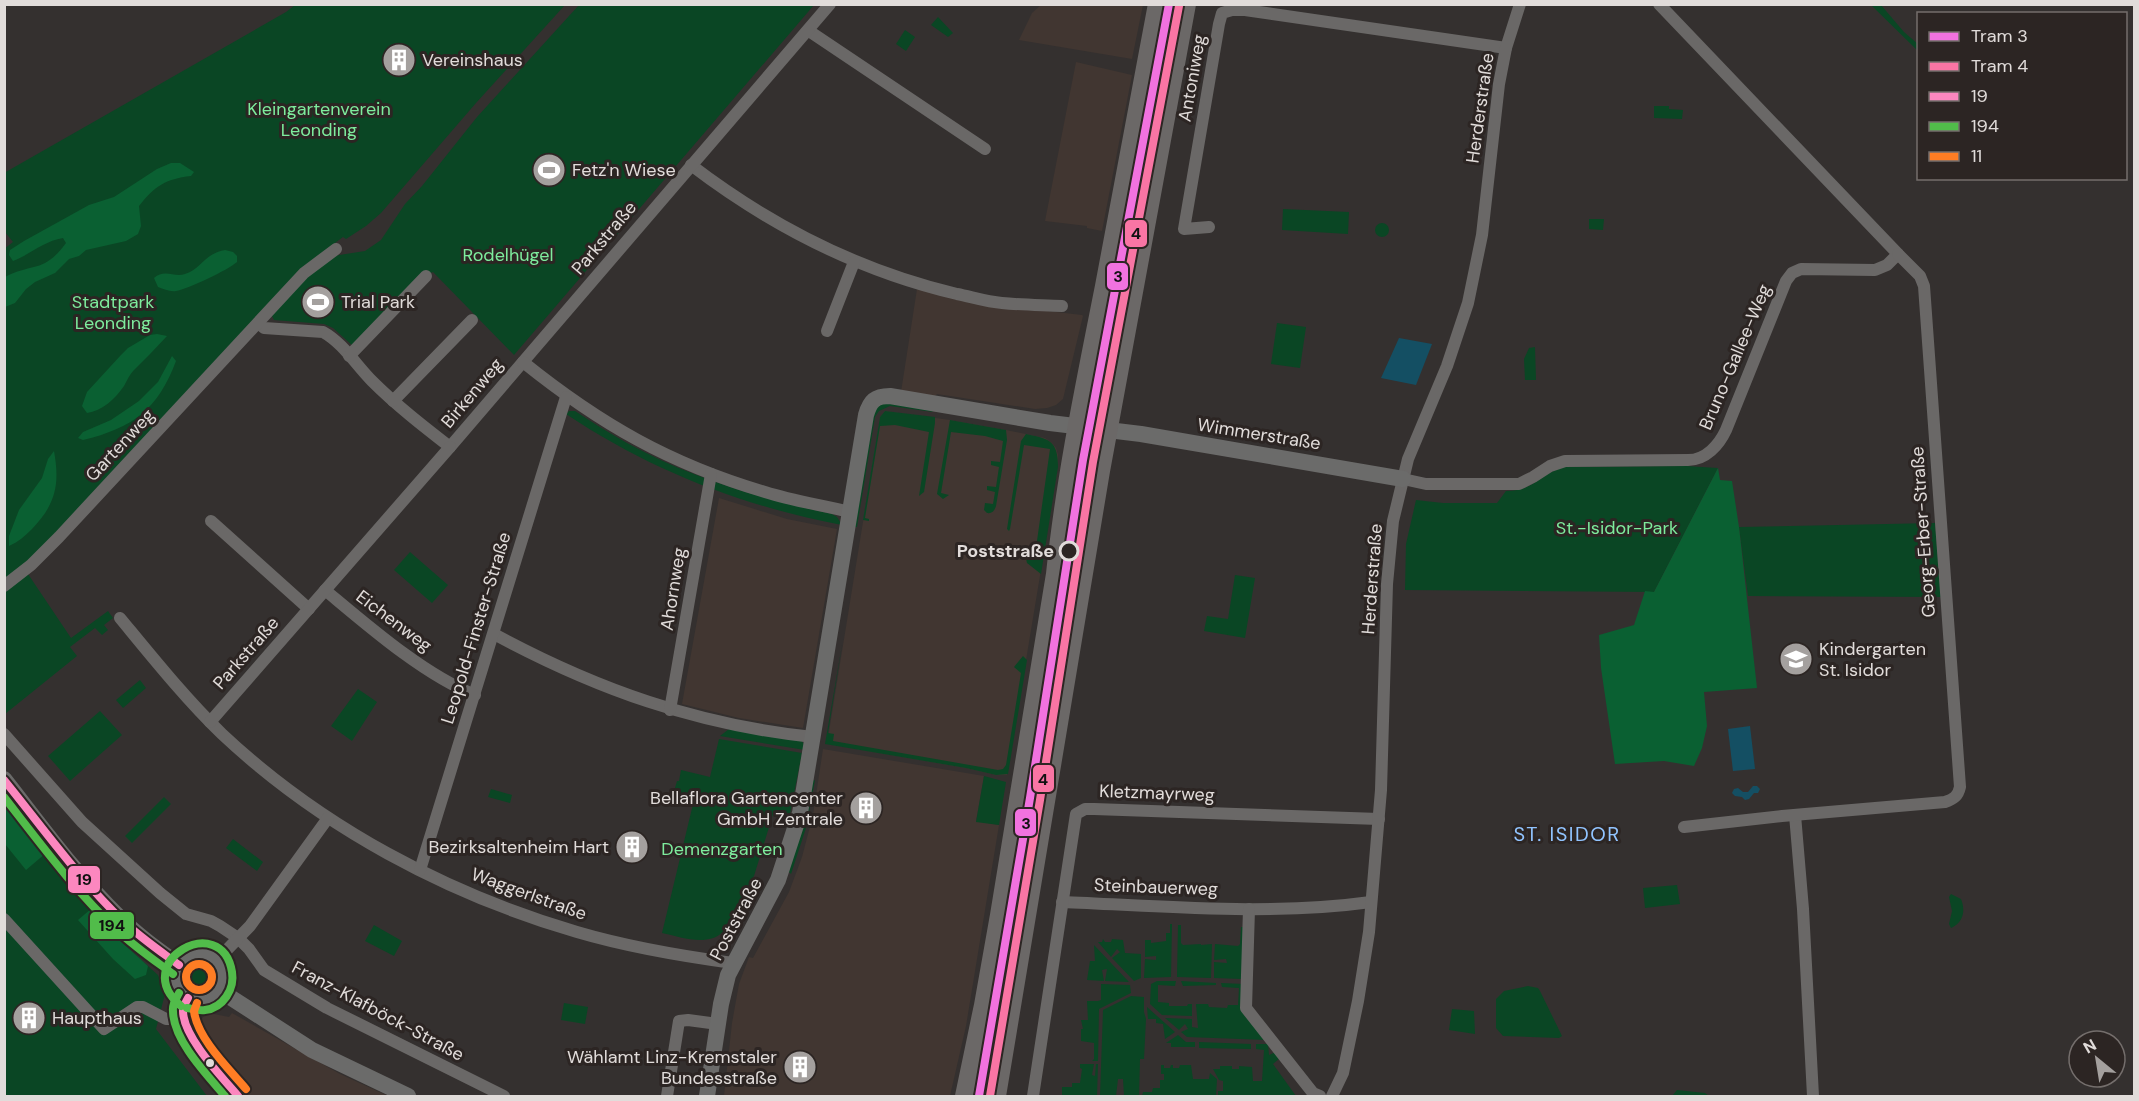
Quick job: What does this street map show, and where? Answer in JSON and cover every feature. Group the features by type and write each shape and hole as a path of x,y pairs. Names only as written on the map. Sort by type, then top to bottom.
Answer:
{"main road":[{"path":"964,1096 999,915 1077,426 1126,178 1157,4"},
{"path":"997,1096 1109,430 1188,4"}],"street":[{"name":"Parkstraße","path":"522,362 830,4"},
{"name":"Herderstraße","path":"1332,1096 1343,1073 1369,932 1379,819 1390,544 1408,459 1458,335 1472,285 1483,224 1499,84 1506,48 1520,4"},
{"path":"1659,4 1898,254"},
{"name":"Antoniweg","path":"1209,226 1184,229 1222,13 1245,10 1506,48"},
{"path":"809,31 985,149"},
{"path":"692,165 733,196 770,219 854,262 927,287 995,302 1062,306"},
{"name":"Gartenweg","path":"4,586 31,565 59,537 304,273 336,249"},
{"name":"Bruno-Gallee-Weg","path":"1403,479 1426,484 1519,484 1550,466 1565,461 1699,459 1723,437 1786,281 1792,273 1801,269 1875,270 1887,265 1898,254"},
{"name":"Georg-Erber-Straße","path":"1684,827 1945,802 1956,797 1960,787 1924,286 1920,276 1898,254"},
{"path":"827,331 854,262"},
{"path":"258,323 264,328 323,332 332,336 349,356 426,276"},
{"path":"393,401 472,320"},
{"name":"Birkenweg","path":"349,356 393,401 450,447 522,362"},
{"path":"522,362 566,397 627,436 711,474 767,493 850,512"},
{"name":"Poststraße","path":"707,1096 725,987 733,963 768,902 788,853 800,813 869,404 875,398 890,396 1077,426"},
{"name":"Leopold-Finster-Straße","path":"420,870 566,397"},
{"name":"Wimmerstraße","path":"1077,426 1224,448 1403,479"},
{"name":"Parkstraße","path":"210,722 450,447"},
{"name":"Ahornweg","path":"670,710 711,474"},
{"path":"211,521 309,609"},
{"name":"Eichenweg","path":"326,590 400,649 460,689 475,695"},
{"name":"Waggerlstraße","path":"120,618 175,685 210,722 278,781 328,818 376,847 420,870 504,908 577,932 642,948 733,963"},
{"path":"494,634 570,673 670,710 719,722 813,737"},
{"name":"Franz-Klafböck-Straße","path":"4,734 81,822 186,914 211,921 238,938 264,970 327,1008 504,1096"},
{"path":"4,779 100,897 137,933 179,965"},
{"name":"Kletzmayrweg","path":"1033,1096 1076,814 1085,809 1379,819"},
{"path":"1795,815 1803,909 1813,1096"},
{"path":"216,961 250,926 328,818"},
{"name":"Steinbauerweg","path":"1062,902 1249,909 1343,906 1371,902"},
{"path":"1249,909 1246,1008 1313,1093 1320,1096"},
{"path":"4,919 104,1029 137,1007 143,1007 159,1017 183,1019"},
{"path":"205,954 216,961 222,972 223,980 219,990 206,1000 188,998 178,988 176,980 179,965 190,956 205,954"},
{"path":"219,990 312,1050 408,1096"},
{"path":"188,998 183,1011 183,1019 189,1032 238,1096"},
{"path":"667,1096 679,1021 718,1024"}],"shaded area":[{"path":"1041,5 1143,5 1132,59 1019,40 1032,13"},
{"path":"1163,5 1181,5 1110,392 1092,388"},
{"path":"1076,62 1132,75 1102,231 1087,228 1087,226 1045,221"},
{"path":"917,289 1031,309 1082,315 1063,399 1056,405 1035,409 937,394 935,396 901,392"},
{"path":"885,411 950,420 1045,438 1056,448 1057,473 1007,775 996,775 827,744 880,417"},
{"path":"1075,464 1094,467 991,1096 971,1096"},
{"path":"719,498 787,519 837,529 803,728 739,718 682,704"},
{"path":"823,749 984,776 976,821 999,825 966,1026 950,1096 724,1096 739,984 749,957 753,958 789,892 802,857 813,815"},
{"path":"209,1013 229,1017 232,1013 340,1074 388,1096 249,1096 203,1034 200,1021"}],"green space":[{"path":"295,5 565,5 381,213 366,226 346,239 343,237 303,267 42,548 5,582 4,249 13,242 5,232 4,173"},
{"name":"Rodelhügel","path":"579,5 814,5 514,355 433,272 428,274 354,347 333,328 324,324 274,320 271,314 300,282 333,256 365,251 381,240 405,204 477,117"},
{"path":"1871,5 1881,5 1904,32 1917,43 1917,50"},
{"path":"938,17 953,33 948,37 931,25"},
{"path":"905,30 915,37 906,51 896,44"},
{"path":"1654,106 1669,106 1669,109 1683,110 1682,119 1654,118"},
{"path":"171,163 180,163 194,172 191,176 174,179 161,185 145,199 139,206 141,226 138,234 126,241 86,250 79,256 69,259 55,273 26,289 15,303 5,307 5,277 44,263 58,253 66,243 63,238 56,240 13,261 9,255 10,250 89,205 114,197 157,169"},
{"path":"1283,209 1349,212 1348,234 1282,230"},
{"path":"1589,219 1604,219 1603,230 1589,229"},
{"path":"1379,223 1385,223 1389,230 1385,237 1379,237 1375,233 1375,227"},
{"path":"225,250 237,256 237,262 225,270 182,290 169,291 158,287 154,278 158,275 191,272 207,258"},
{"path":"1277,323 1306,327 1300,368 1271,364"},
{"path":"150,335 167,336 132,372 117,395 103,407 87,413 82,406 87,392 128,348"},
{"path":"1535,347 1536,380 1525,380 1524,359 1529,348"},
{"path":"172,356 176,361 169,378 152,404 142,414 101,435 83,440 78,438 83,432 111,420 139,401 158,382"},
{"path":"884,401 933,412 890,406 879,411 875,417 857,527 853,527 872,411"},
{"path":"569,411 575,411 627,443 676,467 779,502 832,514 842,525 768,508 664,469 598,434 566,414"},
{"path":"885,411 935,417 924,492 919,496 929,432 895,425 880,426 865,518 869,521 863,520 880,417"},
{"path":"950,420 1006,430 1007,440 996,506 992,512 987,513 984,510 985,503 993,504 995,492 987,490 987,486 996,487 999,467 991,465 991,461 1000,462 1003,441 985,436 951,432 941,493 949,495 943,499 937,494"},
{"path":"1026,434 1051,442 1058,458 1041,574 1027,563 1025,554 1035,555 1050,449 1024,445 1010,529 1009,531 1007,529 1021,441"},
{"path":"54,451 56,484 51,502 32,529 9,546 9,536 19,510 42,478 48,459"},
{"name":"St.-Isidor-Park","path":"1564,467 1718,468 1654,592 1405,590 1406,544 1416,500 1443,503 1497,503 1506,491 1524,488"},
{"path":"1718,468 1720,480 1732,481 1757,688 1704,692 1707,726 1702,748 1694,766 1664,761 1615,764 1601,668 1599,635 1634,625 1645,591 1654,592"},
{"path":"1935,523 1941,597 1748,596 1739,527"},
{"path":"410,552 448,585 432,603 394,570"},
{"path":"28,574 71,638 108,611 113,618 104,625 108,630 102,635 95,628 70,647 77,656 5,714 5,591"},
{"path":"1235,575 1255,578 1245,638 1204,631 1207,616 1228,619"},
{"path":"842,645 828,733 834,734 833,741 998,770 1003,769 1006,765 1021,673 1014,667 1023,656 1027,660 1008,774 996,775 825,744"},
{"path":"140,680 146,688 123,708 116,700"},
{"path":"358,689 377,702 352,741 331,726"},
{"path":"100,711 122,735 70,781 48,756"},
{"path":"729,729 801,740 805,750 720,736"},
{"name":"Demenzgarten","path":"719,739 802,753 790,814 774,811 754,876 723,932 717,937 694,940 662,933 694,800 673,795 681,770 710,777"},
{"path":"984,776 1006,782 999,825 976,822"},
{"path":"815,780 806,828 791,874 789,872 812,781"},
{"path":"491,789 512,795 510,803 488,797"},
{"path":"164,797 171,804 132,843 125,836"},
{"path":"4,799 46,853 26,870 5,844"},
{"path":"5,799 97,917 158,975 165,994 156,1029 207,1096 5,1096"},
{"path":"233,839 263,862 257,871 226,848"},
{"path":"1677,885 1680,904 1645,908 1643,888"},
{"path":"1951,894 1961,899 1963,908 1961,920 1951,928 1949,924 1952,911 1949,897"},
{"path":"91,909 117,938 148,966 146,975 135,979 113,959 78,920"},
{"path":"1170,924 1172,924 1171,977 1144,978 1145,959 1156,960 1156,956 1145,957 1145,940 1151,940 1151,943 1166,941 1166,933 1170,933"},
{"path":"374,925 402,941 394,956 365,941"},
{"path":"1178,925 1181,925 1183,945 1212,944 1211,978 1177,977"},
{"path":"1241,927 1245,927 1242,979 1214,978 1214,962 1227,963 1226,959 1214,960 1215,944 1238,946"},
{"path":"1103,939 1105,942 1111,942 1112,939 1123,940 1125,953 1141,954 1141,978 1134,981 1112,958 1120,952 1117,949 1111,957 1098,942 1102,942"},
{"path":"1094,945 1129,982 1105,981 1107,969 1102,970 1104,981 1087,980 1090,961 1095,961"},
{"path":"200,962 206,963 214,971 214,983 206,991 200,992 194,991 186,983 185,977 186,971 194,963"},
{"path":"1157,981 1176,981 1175,986 1158,985 1158,1002 1169,1003 1169,1006 1192,1004 1192,1016 1162,1015 1150,1004 1151,984"},
{"path":"1181,981 1216,983 1216,985 1183,986"},
{"path":"1221,983 1244,984 1243,1012 1267,1040 1187,1037 1181,1032 1188,1029 1185,1024 1179,1030 1165,1018 1192,1019 1192,1027 1198,1028 1196,1004 1227,1008 1228,1005 1238,1005 1239,988 1222,987"},
{"path":"1101,984 1130,985 1131,993 1099,1009 1098,1061 1092,1061 1094,1043 1081,1041 1081,1029 1083,1029 1081,1020 1088,1020 1087,1001 1101,1000"},
{"path":"1528,986 1538,988 1540,991 1562,1036 1559,1038 1503,1036 1496,1028 1496,999 1504,991"},
{"path":"1131,996 1144,997 1146,1019 1144,1059 1140,1059 1139,1096 1124,1096 1123,1079 1118,1079 1116,1096 1100,1096 1103,1010"},
{"path":"564,1003 588,1007 585,1024 561,1020"},
{"path":"1147,1007 1175,1032 1165,1039 1163,1024 1156,1023 1156,1019 1148,1019"},
{"path":"1452,1009 1474,1011 1475,1034 1449,1030"},
{"path":"1178,1035 1186,1042 1195,1042 1195,1047 1171,1047 1171,1043 1166,1043"},
{"path":"1199,1042 1251,1044 1251,1049 1199,1048"},
{"path":"1256,1044 1268,1044 1269,1055 1276,1052 1280,1058 1273,1064 1296,1096 1218,1096 1218,1091 1223,1091 1223,1081 1219,1080 1213,1069 1220,1069 1220,1066 1232,1066 1232,1069 1239,1069 1239,1066 1252,1067 1253,1081 1262,1081 1264,1050 1256,1049"},
{"path":"1080,1064 1094,1064 1092,1075 1095,1076 1096,1064 1098,1064 1097,1096 1062,1096 1062,1087 1072,1087 1072,1083 1080,1083 1082,1069"},
{"path":"1161,1065 1164,1065 1164,1068 1170,1068 1173,1065 1173,1068 1179,1068 1180,1065 1191,1065 1193,1079 1209,1079 1210,1073 1217,1079 1216,1096 1142,1096 1143,1092 1152,1092 1153,1088 1160,1088 1160,1080 1164,1080"},
{"path":"1677,1090 1705,1093 1709,1096 1672,1096"}],"water":[{"path":"1399,338 1432,344 1416,385 1381,378"},
{"path":"1750,726 1755,769 1733,771 1728,729"},
{"path":"1753,786 1760,789 1749,799 1745,800 1732,793 1738,788 1743,792 1748,792"}],"tram line":[{"name":"3","path":"979,1096 1030,798 1083,460 1169,4"},
{"name":"4","path":"990,1096 1040,800 1093,462 1179,6"}],"transit line":[{"name":"19","path":"4,780 108,906 137,934 179,965"},
{"name":"194","path":"4,797 58,866 102,916 173,974"},
{"name":"194","path":"181,1006 168,989 165,973 171,960 183,949 197,944 212,945 225,954 232,972 230,991 217,1006 205,1010 187,1008"},
{"name":"11","path":"199,964 208,968 212,977 208,986 199,990 190,986 186,977 190,968 199,964"},
{"name":"194","path":"179,993 173,1008 174,1022 179,1034 192,1056 225,1096"},
{"name":"19","path":"188,998 183,1011 189,1033 204,1056 238,1096"},
{"name":"11","path":"197,1003 194,1011 201,1032 215,1053 246,1089"}],"place":[{"name":"Vereinshaus","path":"399,60"},
{"name":"Fetz'n Wiese","path":"549,170"},
{"name":"Trial Park","path":"318,302"},
{"name":"Poststraße","path":"1069,551"},
{"name":"Kindergarten St. Isidor","path":"1796,659"},
{"name":"Bellaflora Gartencenter GmbH Zentrale","path":"866,808"},
{"name":"Bezirksaltenheim Hart","path":"632,847"},
{"name":"Haupthaus","path":"29,1018"},
{"name":"Wählamt Linz-Kremstaler Bundesstraße","path":"800,1067"}],"district":[{"name":"ST. ISIDOR","path":"1567,834"}],"park label":[{"name":"Kleingartenverein Leonding","path":"319,119"},
{"name":"Stadtpark Leonding","path":"113,312"}]}
